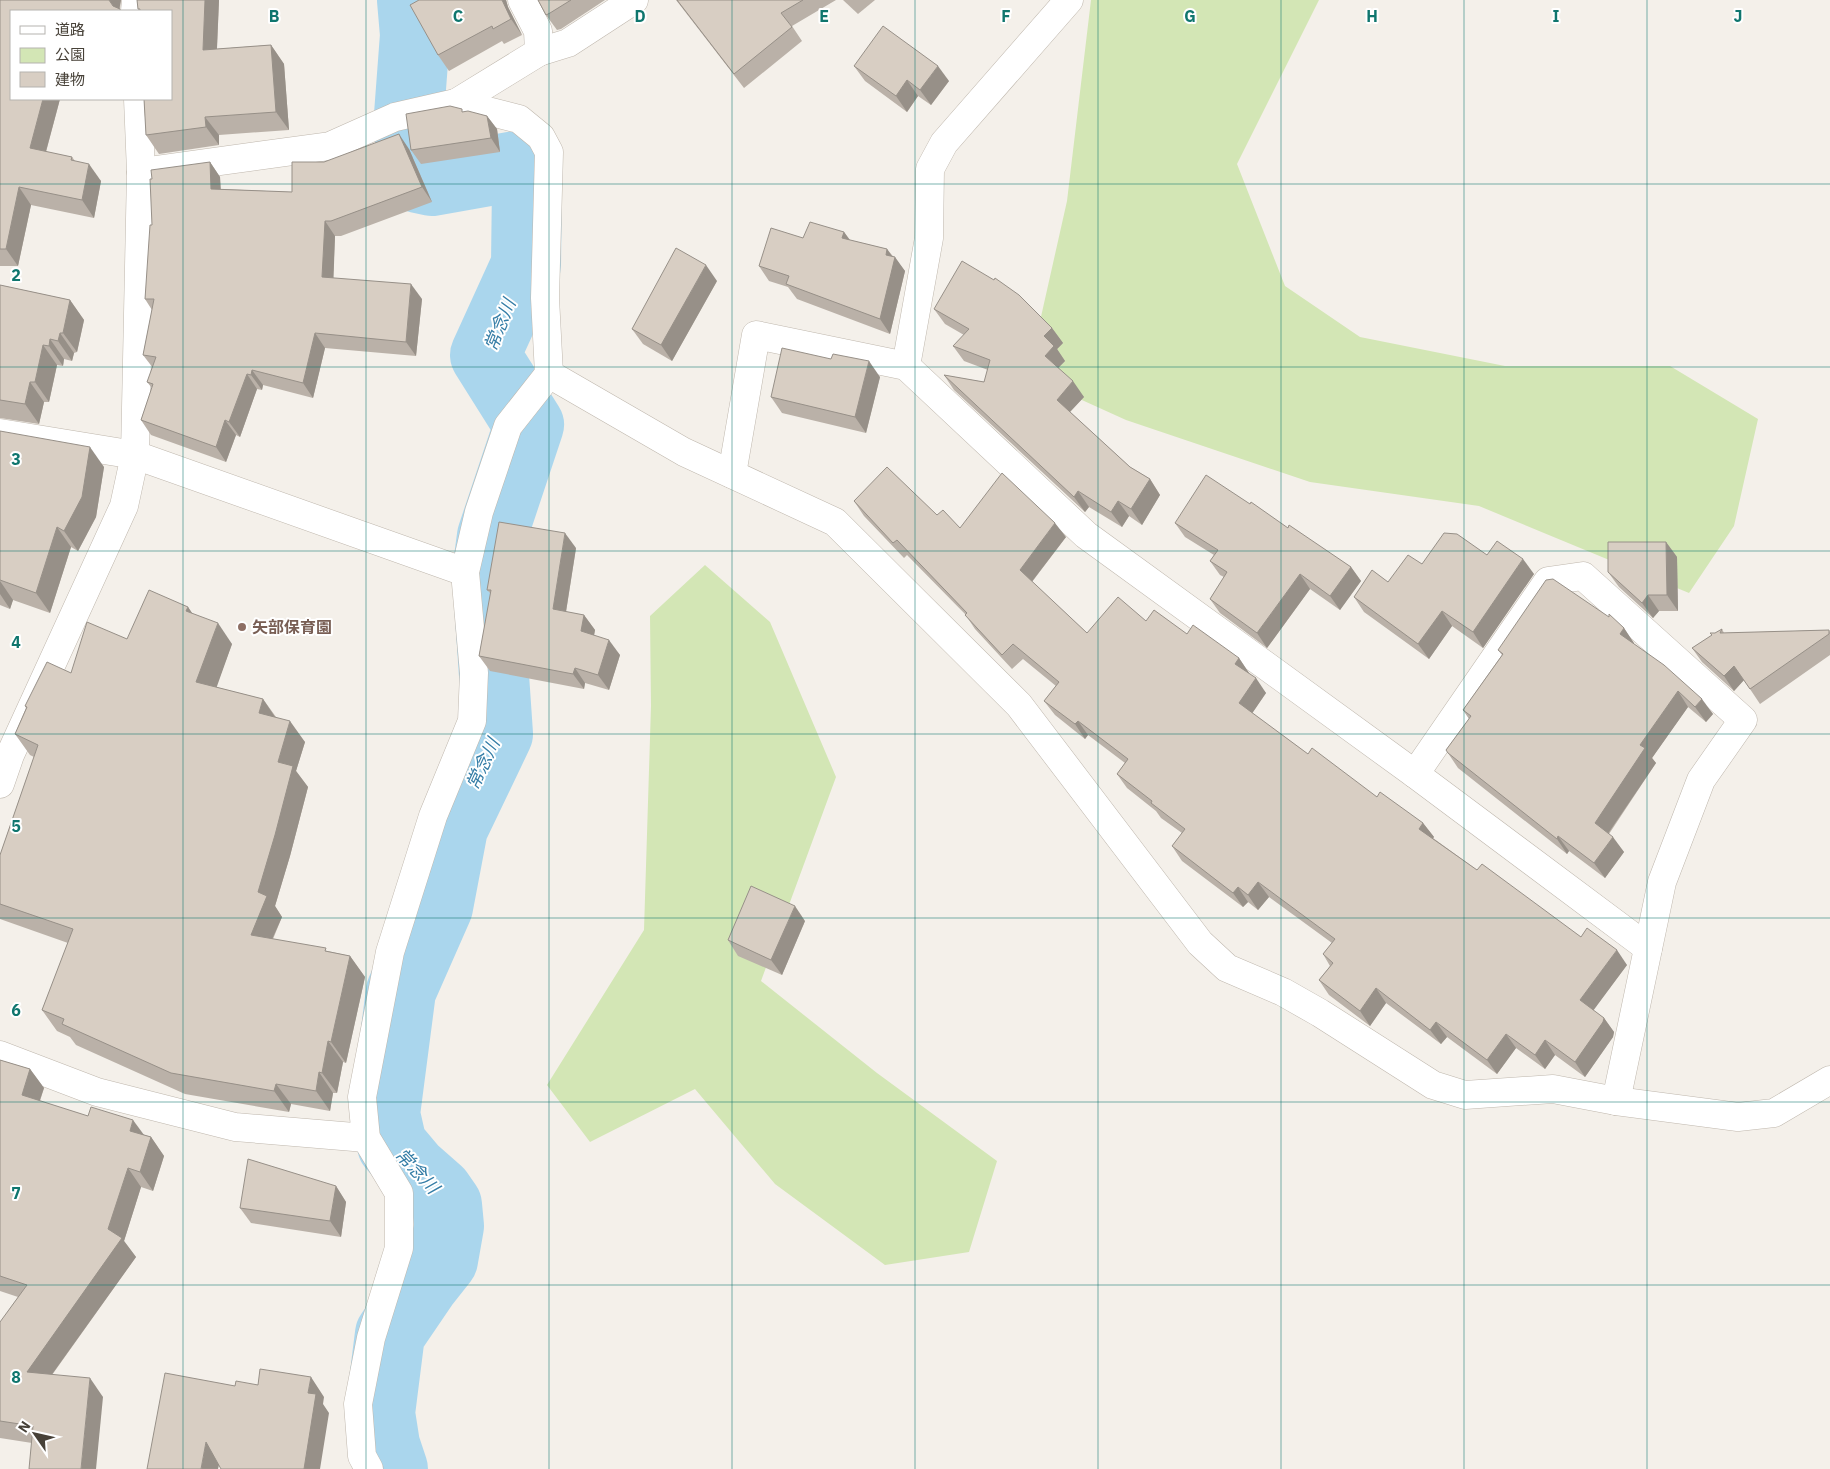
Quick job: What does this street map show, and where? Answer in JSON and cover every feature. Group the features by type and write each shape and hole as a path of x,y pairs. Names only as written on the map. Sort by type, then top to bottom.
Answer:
{"street":[{"path":"522,0 538,31 539,52"},
{"path":"141,172 330,146 395,117 456,103 539,52 568,43 634,0"},
{"path":"906,366 929,238 930,168 944,143 1069,0"},
{"path":"0,784 10,755 124,506 135,455 141,172 138,100"},
{"path":"369,1469 362,1456 358,1404 372,1338 399,1248 399,1230 398,1193 366,1138 362,1097 390,952 433,816 472,721 474,673 465,572 479,512 508,426 549,374 545,298 549,152 542,137 518,119 456,103"},
{"path":"732,474 756,335 906,366 1086,535 1415,774 1648,948"},
{"path":"549,374 684,452 835,522 1020,705 1200,943 1227,968 1283,992 1320,1013 1433,1085 1465,1095 1553,1090 1616,1101 1738,1117 1774,1113 1830,1080"},
{"path":"0,433 135,455 465,572"},
{"path":"1415,774 1548,581 1583,576 1743,720 1701,780 1662,882 1616,1101"},
{"path":"0,1055 97,1092 235,1127 366,1138"}],"green space":[{"path":"1091,0 1319,0 1237,164 1285,286 1360,337 1505,366 1670,366 1758,419 1734,526 1689,593 1479,506 1310,482 1126,420 1062,391 1036,339 1067,201"},
{"path":"705,565 770,622 836,777 761,981 877,1073 997,1161 969,1252 885,1265 775,1184 695,1089 590,1142 547,1085 644,930 651,706 650,616"}],"building":[{"path":"0,0 109,0 113,6 120,10 10,10 10,100 43,100 30,148 72,157 71,160 89,164 82,200 19,187 6,249 0,249"},
{"path":"137,0 205,0 203,50 271,45 276,112 205,117 206,127 146,135 144,100 172,100 172,10 138,9"},
{"path":"419,0 502,0 511,19 493,29 492,26 438,55 410,5"},
{"path":"538,0 571,0 546,15"},
{"path":"677,0 803,0 781,13 792,27 734,74"},
{"path":"883,26 938,66 920,90 907,80 896,96 854,66"},
{"path":"450,106 462,109 462,112 468,111 487,116 491,138 411,150 406,114"},
{"path":"399,134 422,187 331,221 325,221 322,277 411,284 406,342 315,333 303,383 252,370 251,375 247,374 229,422 225,420 216,447 141,420 153,384 147,382 156,357 143,355 154,299 145,299 150,225 152,225 151,170 210,162 211,189 292,192 292,162 324,162"},
{"path":"810,222 844,232 842,238 887,249 886,255 895,257 880,319 786,284 789,276 759,266 771,228 803,238"},
{"path":"676,248 706,265 661,345 632,329"},
{"path":"962,261 994,280 995,278 1019,295 1052,328 1044,336 1054,346 1045,356 1073,381 1057,400 1130,467 1150,479 1131,509 1118,501 1111,512 1078,491 1074,497 944,375 984,382 990,360 953,346 969,329 934,309"},
{"path":"0,285 70,300 63,333 60,333 58,341 50,339 49,346 43,345 35,382 30,382 25,404 0,400"},
{"path":"782,348 831,359 833,354 869,361 855,417 771,397"},
{"path":"0,431 90,447 82,497 64,531 57,527 36,593 0,580"},
{"path":"887,467 937,515 943,510 960,528 1002,473 1055,523 1020,570 1087,633 1118,597 1146,621 1154,610 1187,634 1193,625 1239,658 1235,664 1256,678 1239,703 1308,754 1312,748 1377,797 1380,792 1423,823 1419,829 1477,870 1482,864 1581,937 1587,928 1617,950 1580,1000 1604,1018 1575,1062 1545,1040 1535,1055 1506,1034 1487,1060 1436,1022 1430,1030 1376,988 1360,1011 1319,980 1333,963 1323,954 1335,939 1258,882 1248,895 1238,887 1233,893 1172,846 1185,829 1117,774 1128,759 1078,721 1075,724 1044,701 1059,682 1013,644 1002,655 965,615 967,613 897,540 893,543 854,501"},
{"path":"1206,475 1250,504 1251,502 1288,528 1289,525 1351,567 1330,596 1300,574 1257,633 1210,599 1227,572 1210,561 1218,550 1175,523"},
{"path":"499,522 565,533 553,609 584,615 581,631 609,640 598,675 575,668 573,674 479,656 491,590 487,590"},
{"path":"1444,533 1457,534 1487,555 1497,541 1523,559 1473,632 1442,611 1418,644 1354,597 1372,570 1388,582 1408,555 1422,564"},
{"path":"1608,542 1666,542 1667,595 1648,595 1642,603 1608,572"},
{"path":"1553,579 1609,617 1609,614 1624,628 1620,634 1664,665 1702,699 1695,707 1678,691 1640,745 1645,748 1595,823 1613,837 1594,863 1558,836 1557,839 1446,750 1471,716 1463,710 1503,654 1498,650 1546,580"},
{"path":"149,590 188,607 186,611 218,623 196,682 263,699 259,713 290,721 278,762 293,766 258,892 267,896 251,935 326,948 325,951 350,956 331,1042 328,1041 322,1073 319,1072 316,1091 276,1084 274,1091 171,1073 62,1024 64,1019 42,1010 73,929 0,904 0,855 38,745 15,734 27,707 25,706 47,662 71,673 87,622 127,639"},
{"path":"1722,629 1720,633 1829,630 1829,634 1750,689 1734,666 1724,676 1692,648 1712,635 1710,633 1715,633"},
{"path":"751,886 795,906 771,960 728,940"},
{"path":"0,1060 30,1069 22,1095 88,1116 91,1107 133,1120 130,1131 151,1137 140,1172 128,1168 108,1229 122,1238 27,1372 90,1378 81,1469 29,1469 33,1426 0,1421 0,1322 27,1285 0,1276"},
{"path":"248,1159 336,1186 330,1221 240,1208"},
{"path":"260,1369 311,1377 308,1393 316,1394 304,1469 221,1469 206,1442 201,1469 147,1469 165,1373 235,1386 236,1381 258,1385"}],"waterway":[{"name":"常念川","path":"393,1469 385,1445 380,1413 390,1334 443,1260 449,1226 447,1205 438,1192 413,1170 392,1145 385,1114 401,991 438,907 453,828 498,734 487,573 492,536 529,425 485,355 526,265 527,183 523,171 516,166 432,181 418,178 415,171 408,128 415,35 412,0"}],"place":[{"name":"矢部保育園","path":"242,627"}]}
